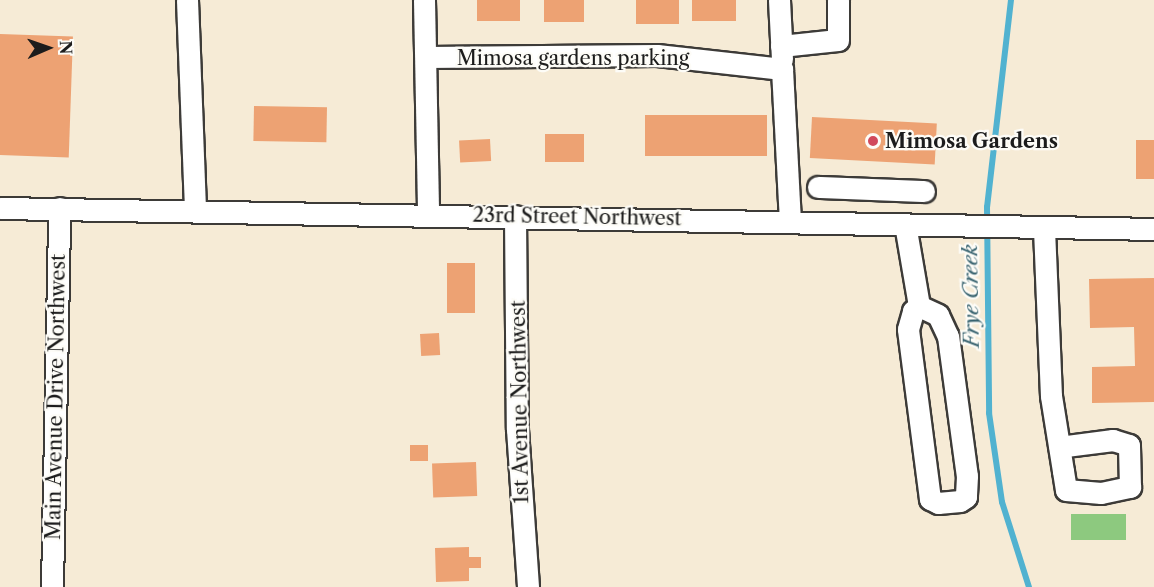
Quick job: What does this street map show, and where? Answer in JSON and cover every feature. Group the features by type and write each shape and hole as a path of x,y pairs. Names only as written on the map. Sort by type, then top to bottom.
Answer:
{"street":[{"path":"187,0 195,210"},
{"path":"424,0 428,214"},
{"path":"779,0 790,221"},
{"path":"781,46 838,40 838,0"},
{"name":"Mimosa gardens parking","path":"426,57 657,55 782,69"},
{"path":"818,187 924,191"},
{"path":"868,223 869,190"},
{"name":"23rd Street Northwest","path":"0,208 790,221 1044,229 1154,229"},
{"name":"Main Avenue Drive Northwest","path":"52,587 59,208"},
{"name":"1st Avenue Northwest","path":"515,216 517,429 528,587"},
{"path":"905,224 919,306"},
{"path":"1044,229 1051,396 1059,447"},
{"path":"919,306 938,315 948,336 967,476 966,497 960,501 938,503 930,499 908,329 913,311 919,306"}],"green space":[{"path":"1071,514 1126,514 1126,540 1071,540"}],"building":[{"path":"477,0 520,0 520,21 477,21"},
{"path":"544,0 584,0 584,22 544,22"},
{"path":"636,0 679,0 679,24 636,24"},
{"path":"692,0 736,0 736,21 692,21"},
{"path":"0,34 73,37 69,157 0,155"},
{"path":"254,106 327,107 326,142 253,141"},
{"path":"645,115 767,115 767,156 645,156"},
{"name":"Mimosa Gardens","path":"812,117 937,124 935,164 810,158"},
{"path":"545,134 584,134 584,162 545,162"},
{"path":"490,139 491,161 460,163 459,141"},
{"path":"1136,140 1154,140 1154,179 1136,179"},
{"path":"447,263 475,263 475,313 447,313"},
{"path":"1154,278 1154,402 1092,403 1092,367 1135,366 1134,327 1090,328 1089,279"},
{"path":"439,333 440,355 421,356 420,334"},
{"path":"410,445 428,445 428,461 410,461"},
{"path":"476,462 477,496 433,498 432,464"},
{"path":"469,547 469,557 481,557 481,568 469,568 469,581 436,582 435,548"}],"waterway":[{"name":"Frye Creek","path":"1011,0 987,207 989,413 1002,502 1029,587"}],"place":[{"name":"Mimosa Gardens","path":"873,141"}]}
